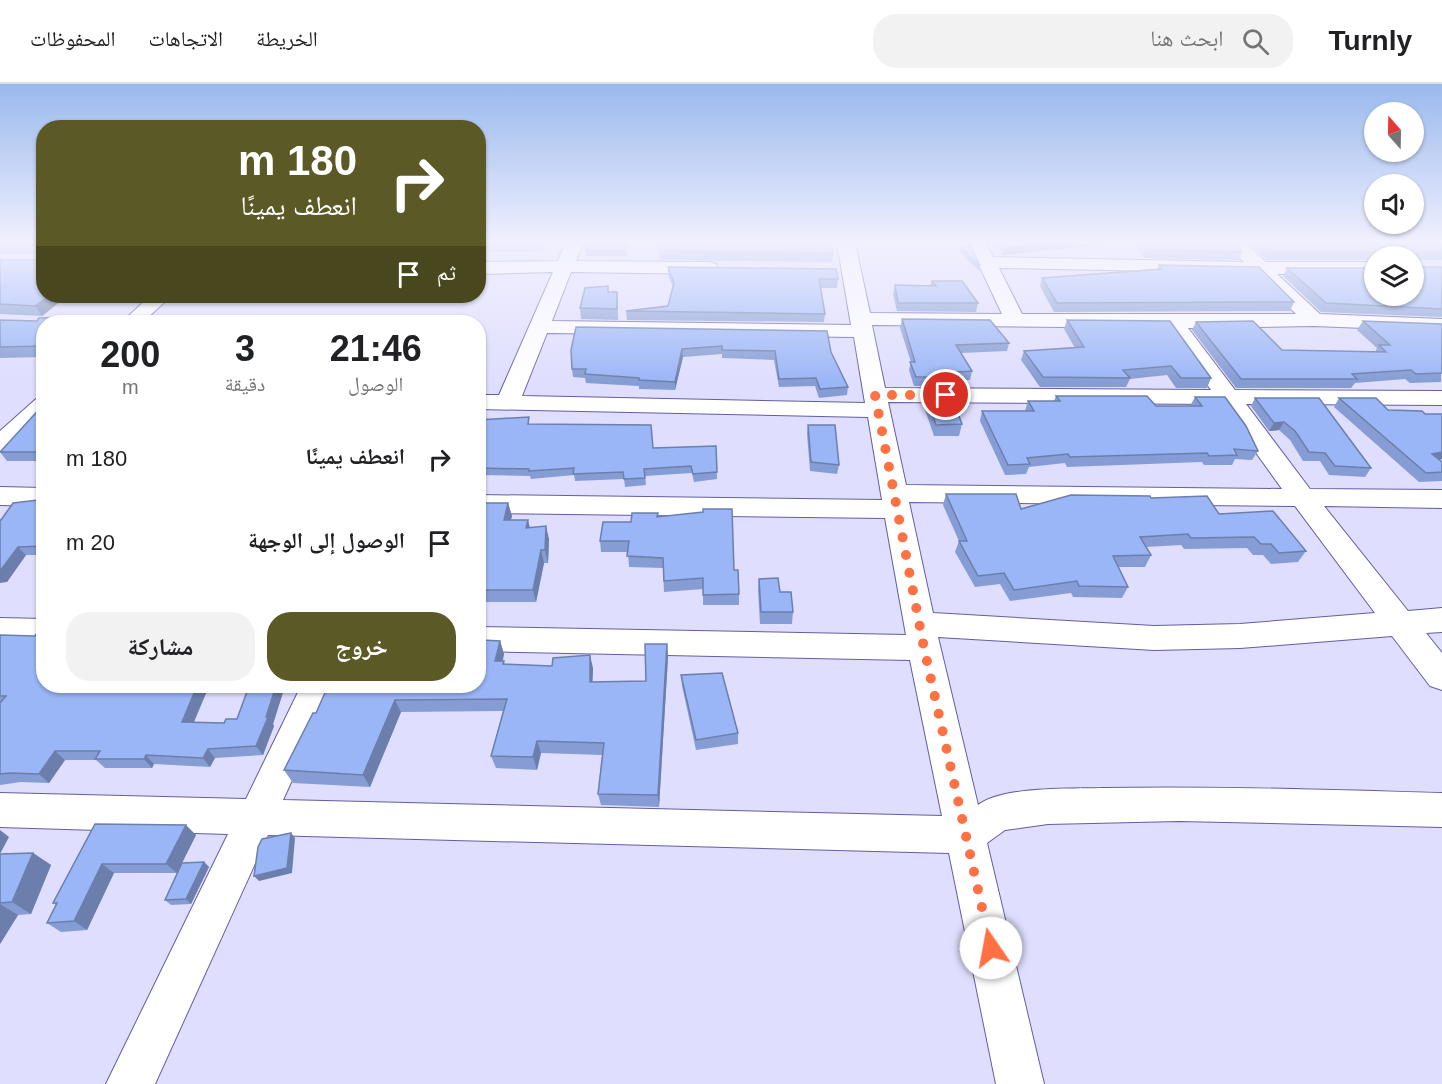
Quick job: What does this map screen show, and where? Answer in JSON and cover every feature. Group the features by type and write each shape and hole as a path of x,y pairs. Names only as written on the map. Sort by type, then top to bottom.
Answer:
{"street":[{"path":"508,402 556,290"},
{"path":"850,290 862,325 923,636 1020,1084"},
{"path":"1000,290 1015,320"},
{"path":"1283,290 1314,320"},
{"path":"140,315 154,303"},
{"path":"540,327 862,325 1015,320 1173,322 1314,320 1442,325"},
{"path":"1173,322 1302,497 1442,677"},
{"path":"486,402 877,402 1229,396 1442,398"},
{"path":"0,444 36,411"},
{"path":"0,496 36,497"},
{"path":"486,504 1302,497 1442,499"},
{"path":"486,639 923,636 1154,638 1240,636 1442,620"},
{"path":"0,630 36,631"},
{"path":"130,1084 315,693"},
{"path":"0,810 967,835 997,813 1048,807 1179,804 1442,810"}],"building":[{"path":"0,290 36,290 36,303 39,303 35,306 0,304"},
{"path":"585,290 617,292 617,309 580,308"},
{"path":"672,290 821,290 825,314 626,311 668,306"},
{"path":"896,290 968,290 978,303 898,303"},
{"path":"1049,290 1282,290 1294,302 1057,303"},
{"path":"1311,290 1364,290 1364,305 1326,303"},
{"path":"1424,290 1442,290 1442,309 1384,306 1424,306"},
{"path":"902,319 990,320 1009,343 956,345 972,371 942,373 943,377 916,377 910,362 915,362"},
{"path":"0,320 36,321 36,346 0,347"},
{"path":"1067,320 1170,321 1211,378 1181,378 1171,366 1123,370 1130,378 1043,377 1024,351 1084,347"},
{"path":"1253,321 1282,350 1386,352 1379,345 1390,345 1363,321 1442,324 1442,373 1416,374 1411,370 1352,374 1357,379 1241,379 1196,322"},
{"path":"576,327 827,331 831,352 848,387 820,389 816,378 779,379 775,351 722,350 722,346 682,349 675,382 585,374 586,369 572,369 571,350"},
{"path":"926,393 950,393 962,424 936,425"},
{"path":"1056,396 1147,396 1156,406 1202,406 1195,397 1225,397 1246,426 1258,451 1234,449 1237,455 1209,456 1207,453 1070,457 1068,454 1027,458 1030,464 1008,465 982,411 1034,411 1028,401 1060,401"},
{"path":"1255,398 1319,398 1371,468 1335,466 1325,453 1309,452 1295,431 1284,422 1274,423"},
{"path":"1339,398 1376,398 1388,410 1442,414 1442,452 1432,454 1442,462 1442,472 1426,473"},
{"path":"36,413 36,452 0,452"},
{"path":"529,417 528,424 651,425 653,448 716,446 717,472 693,474 691,466 644,469 645,478 624,479 623,472 573,474 574,468 529,471 529,469 486,468 486,420"},
{"path":"808,425 835,425 839,465 811,462"},
{"path":"946,494 1016,494 1021,509 1071,495 1150,496 1151,498 1207,496 1219,514 1273,511 1306,551 1279,553 1271,544 1261,544 1254,537 1191,538 1188,534 1140,537 1151,555 1113,556 1128,587 1079,586 1077,581 1014,590 1004,573 978,576 959,541 967,541"},
{"path":"36,500 36,546 18,547 0,571 0,520 13,503"},
{"path":"486,503 508,503 504,520 528,520 526,528 546,526 545,550 541,550 533,590 486,590"},
{"path":"703,509 732,509 734,570 738,570 739,594 703,595 703,578 664,581 663,558 627,556 629,541 600,541 603,522 631,522 632,513 658,513 657,517 703,512"},
{"path":"778,578 780,592 791,592 793,612 761,612 759,579"},
{"path":"36,634 36,693 194,693 182,722 224,723 226,719 237,719 246,693 274,693 266,717 268,717 256,746 208,749 203,758 146,755 144,759 95,759 100,751 55,751 39,774 0,774 0,703 6,696 0,696 0,635"},
{"path":"486,640 500,641 495,661 504,661 503,664 552,666 553,658 590,655 590,682 646,681 645,644 667,644 658,795 598,794 604,743 537,741 533,757 491,756 507,699 395,700 363,775 284,770 313,713 316,713 325,693 486,693"},
{"path":"722,673 738,733 696,740 681,675"},
{"path":"95,824 186,825 166,864 102,864 74,921 47,923 57,903 53,903"},
{"path":"291,833 287,868 254,876 258,847 262,839"},
{"path":"33,853 12,902 0,903 0,854"},
{"path":"204,862 186,899 165,900 182,863"}],"route":[{"path":"946,395 875,395 924,648 991,948"}]}
